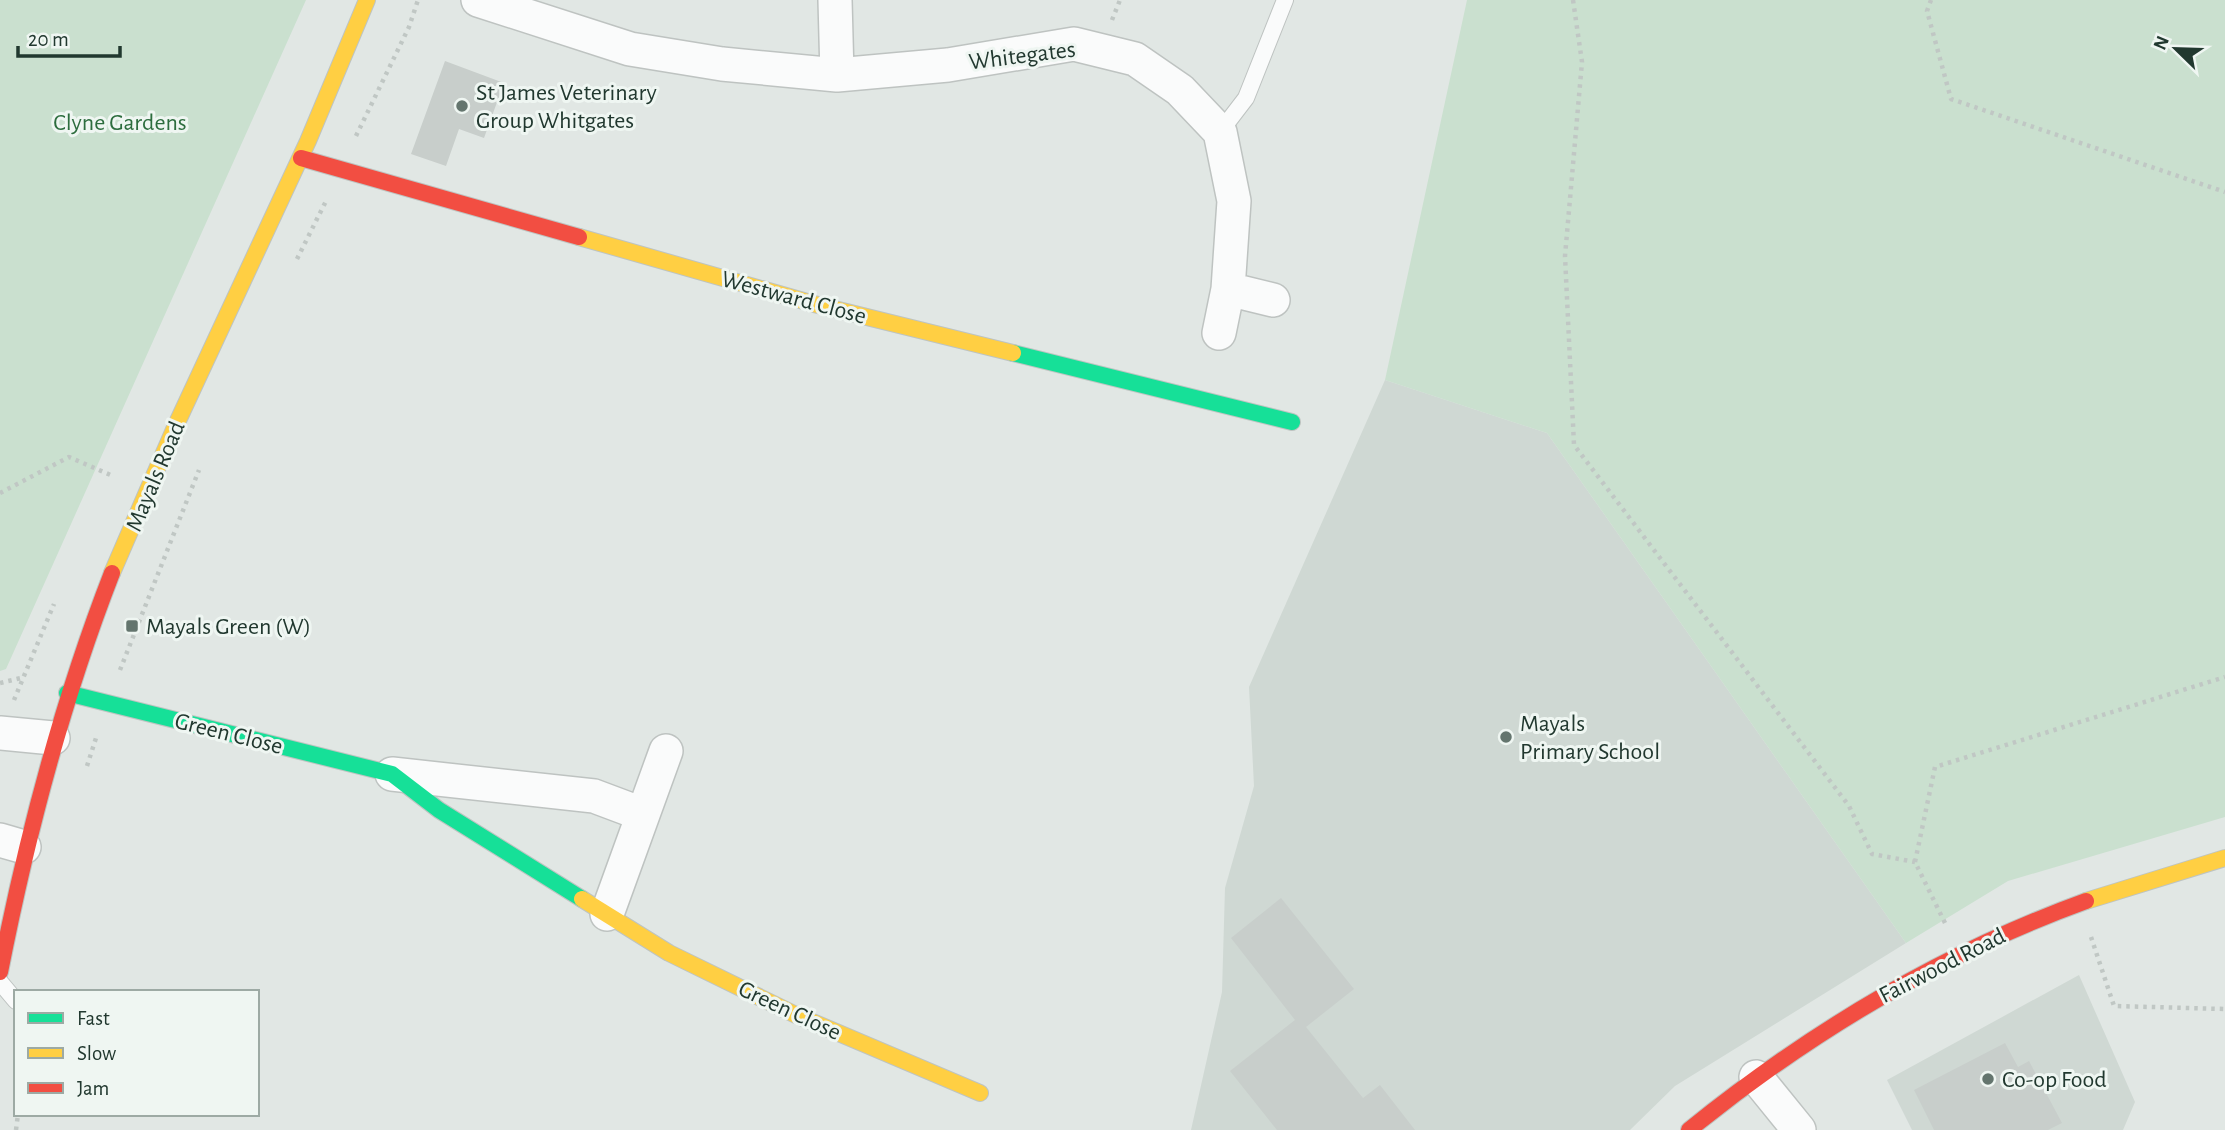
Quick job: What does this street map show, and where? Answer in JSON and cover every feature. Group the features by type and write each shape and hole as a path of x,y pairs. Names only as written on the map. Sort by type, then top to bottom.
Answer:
{"street":[{"name":"Mayals Road","path":"0,972 12,844 53,738 67,693 165,451 301,158 367,0"},
{"name":"Whitegates","path":"478,0 630,49 722,64 837,75 948,65 1074,44 1135,59 1180,90 1220,132"},
{"path":"835,0 837,75"},
{"path":"1219,333 1228,289 1234,201 1220,132"},
{"name":"Westward Close","path":"301,158 814,304 1292,422"},
{"path":"1228,289 1273,300"},
{"name":"Green Close","path":"67,693 391,774 594,796 642,814"},
{"path":"2,733 53,738"},
{"path":"607,914 666,751"},
{"name":"Green Close","path":"391,774 439,810 669,953 796,1015 980,1093"},
{"name":"Fairwood Road","path":"1689,1130 1756,1077 1869,1003 1960,954 2079,903 2225,858"},
{"path":"1756,1077 1799,1130"}],"lane":[{"path":"1220,132 1246,98 1285,0"},
{"path":"0,982 14,999"}],"path":[{"path":"294,265 409,27 418,0"},
{"path":"1573,0 1582,62 1565,256 1574,444 1849,806 1872,854 1915,862"},
{"path":"1931,0 1927,11 1951,99 2225,192"},
{"path":"0,493 69,457 123,481"},
{"path":"83,777 107,703 201,465"},
{"path":"2,733 21,678 54,604"},
{"path":"1960,954 1915,862 1935,767 2225,677"},
{"path":"0,683 21,678"},
{"path":"2079,903 2114,1006 2225,1009"}],"shaded area":[{"name":"Mayals Primary School","path":"1385,380 1547,433 1906,943 1675,1086 1630,1130 1191,1130 1222,992 1225,888 1254,786 1249,687"},
{"path":"2079,975 2135,1102 2123,1130 1912,1130 1887,1080"}],"green space":[{"name":"Clyne Gardens","path":"0,0 306,0 6,669 0,671"},
{"path":"1467,0 2225,0 2225,817 2008,881 1906,943 1547,433 1385,380"}],"building":[{"name":"St James Veterinary Group Whitgates","path":"445,61 504,83 484,138 459,129 446,166 411,154"},
{"path":"1281,898 1354,989 1306,1027 1363,1098 1380,1085 1415,1130 1277,1130 1230,1071 1295,1020 1231,938"},
{"name":"Co-op Food","path":"2005,1043 2018,1067 2029,1061 2062,1123 2048,1130 1934,1130 1914,1090"}],"traffic: fast":[{"path":"1013,353 1292,422"},
{"path":"67,693 392,774 439,810 582,899"}],"traffic: slow":[{"path":"112,573 176,425 308,141 367,0"},
{"path":"579,237 814,304 1013,353"},
{"path":"2086,901 2225,858"},
{"path":"582,899 669,953 796,1015 980,1093"}],"traffic: jam":[{"path":"301,158 579,237"},
{"path":"0,972 47,770 77,671 112,573"},
{"path":"1689,1130 1781,1061 1878,999 1979,945 2086,901"}],"place":[{"name":"St James Veterinary Group Whitgates","path":"462,106"},
{"name":"Mayals Green (W)","path":"132,626"},
{"name":"Mayals Primary School","path":"1506,737"},
{"name":"Co-op Food","path":"1988,1079"}]}
